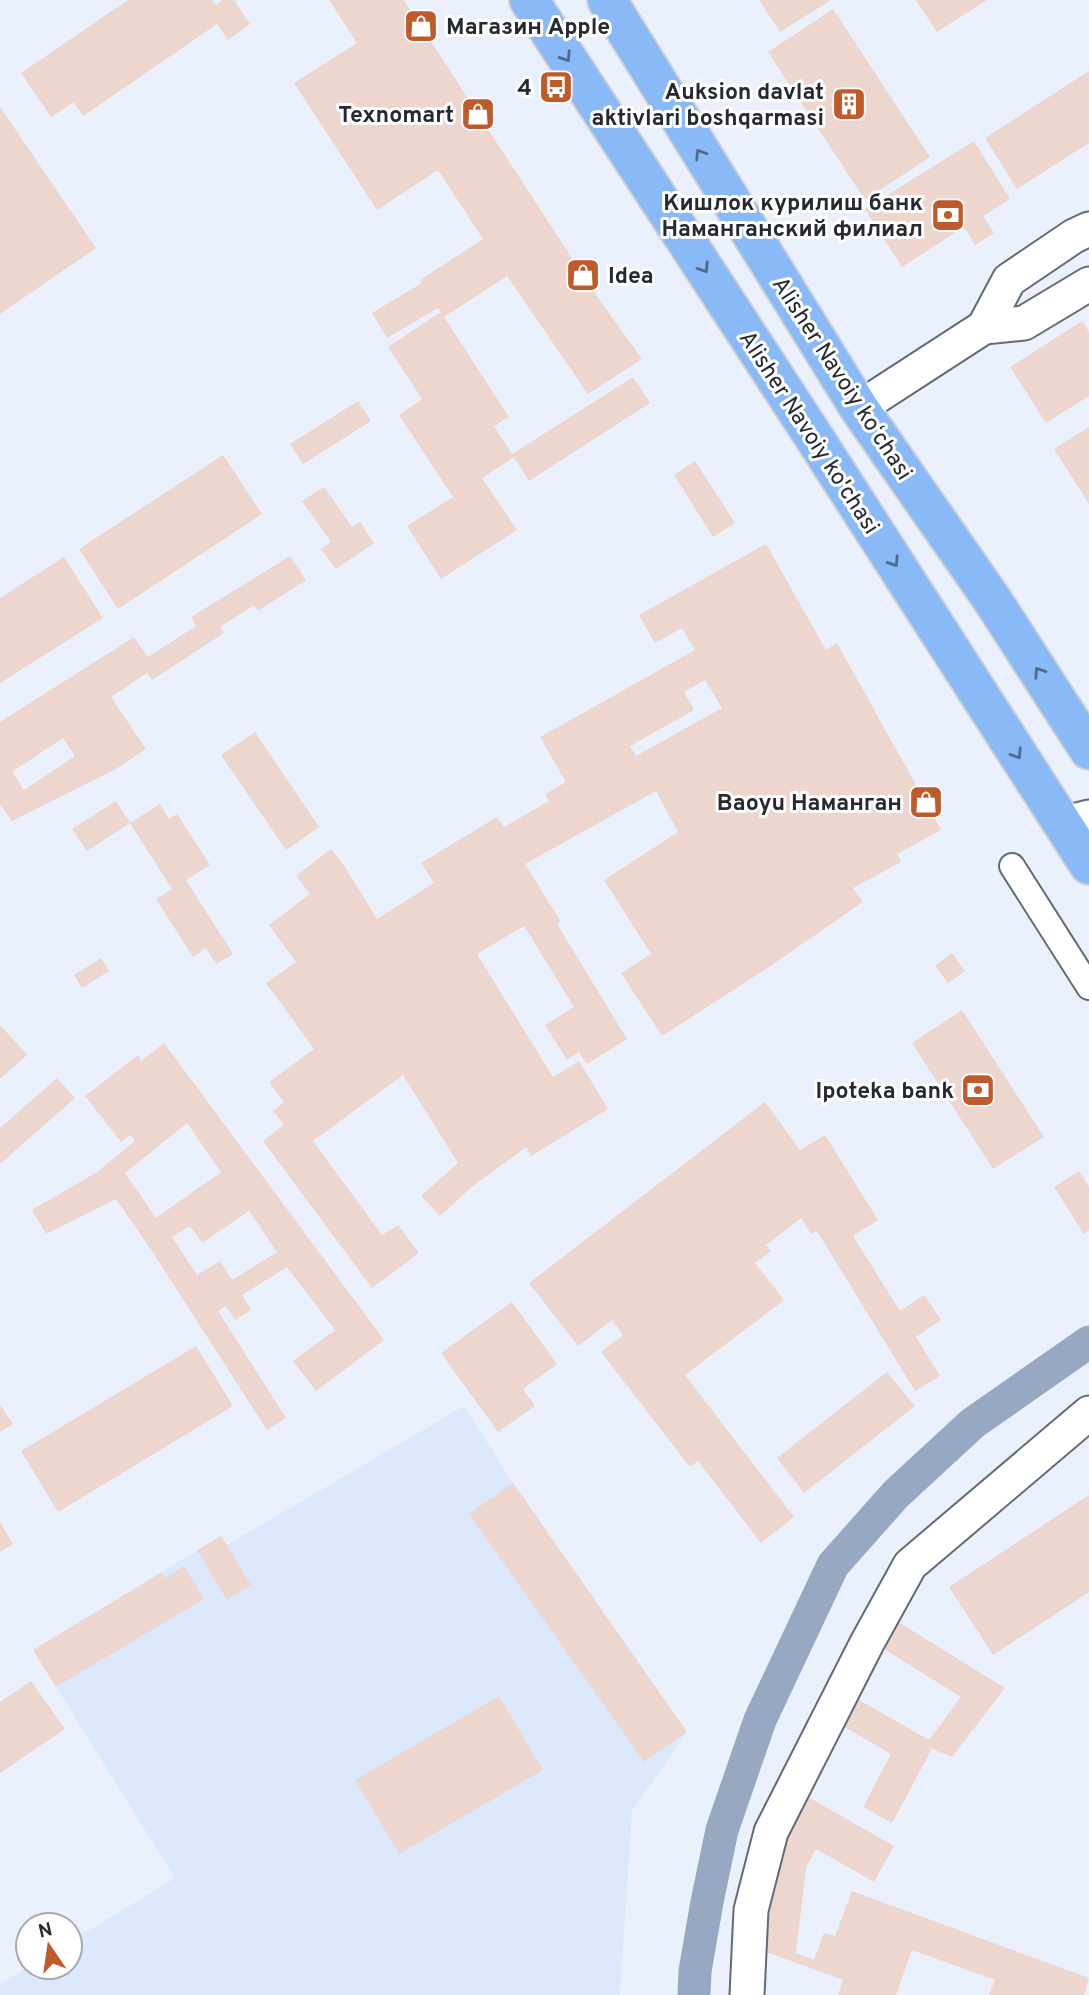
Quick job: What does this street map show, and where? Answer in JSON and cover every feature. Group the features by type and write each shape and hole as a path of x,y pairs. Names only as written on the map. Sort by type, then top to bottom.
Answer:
{"main road":[{"name":"Alisher Navoiy ko'chasi","path":"529,0 810,430 1076,821 1089,865"},
{"name":"Alisher Navoiy koʻchasi","path":"607,0 859,408 993,601 1089,750"}],"street":[{"path":"984,327 1009,281 1043,256 1089,229"},
{"path":"859,408 984,327 1024,323 1089,284"},
{"path":"1012,866 1089,988"},
{"path":"747,1995 751,1910 771,1832 867,1643 910,1565 1089,1413"}],"shaded area":[{"path":"464,1406 513,1483 687,1732 632,1811 620,1995 0,1995 0,1984 14,1976 14,1981 84,1981 84,1933 175,1878 33,1650 221,1536 227,1545"}],"building":[{"path":"128,0 212,0 216,5 222,0 234,0 250,24 228,40 217,24 83,116 74,102 51,117 21,73"},
{"path":"329,0 404,0 594,292 642,359 588,394 507,276 444,317 509,417 494,426 512,454 633,377 650,403 529,481 514,457 482,478 517,530 441,579 407,526 453,497 399,415 422,399 388,347 441,312 438,308 387,338 372,313 422,283 420,280 483,239 438,170 377,210 294,83 357,43"},
{"path":"759,0 831,0 780,32"},
{"path":"916,0 987,0 937,32"},
{"name":"Auksion davlat aktivlari boshqarmasi","path":"833,9 930,157 865,200 768,52"},
{"path":"1089,71 1089,143 1017,189 985,138"},
{"path":"0,107 96,248 0,314"},
{"path":"974,141 1010,199 983,216 994,233 975,245 964,227 902,267 865,209"},
{"path":"1082,321 1089,332 1089,396 1046,423 1010,367"},
{"path":"358,401 371,421 303,464 290,444"},
{"path":"1089,427 1089,504 1054,449"},
{"path":"223,455 262,514 118,609 79,549"},
{"path":"695,461 735,523 713,537 674,475"},
{"path":"324,487 352,527 360,522 374,543 336,569 321,549 331,542 302,501"},
{"path":"766,544 826,650 837,643 941,830 897,854 901,862 853,888 863,902 662,1036 621,973 651,954 604,880 678,832 656,791 525,864 561,922 557,924 627,1039 587,1064 579,1052 567,1060 545,1025 574,1007 524,926 477,954 553,1077 579,1061 608,1109 531,1156 526,1147 473,1186 440,1216 421,1196 458,1163 403,1075 313,1141 382,1235 398,1225 419,1253 372,1288 263,1141 284,1125 273,1111 284,1102 269,1082 314,1049 266,983 296,962 269,925 310,894 296,876 331,849 377,919 434,883 421,863 497,817 504,827 549,801 545,794 566,782 540,737 695,650 682,628 655,643 639,615","holes":["705,680 722,708 636,756 630,746 694,710 684,692"]},
{"path":"290,556 306,580 258,611 254,605 220,627 224,633 152,680 147,673 111,697 146,749 116,769 12,821 0,804 0,722 134,637 148,657 196,626 191,617","holes":["63,738 75,756 24,790 12,772"]},
{"path":"64,557 103,618 0,683 0,598"},
{"path":"255,732 319,827 286,850 221,755"},
{"path":"116,801 130,823 87,851 72,829"},
{"path":"160,804 169,819 177,814 210,865 186,880 233,954 216,964 206,948 193,957 156,899 172,889 130,823"},
{"path":"952,953 965,971 948,983 935,966"},
{"path":"101,958 109,971 82,988 74,975"},
{"name":"Ipoteka bank","path":"962,1010 1044,1137 993,1169 912,1043"},
{"path":"0,1025 27,1055 0,1079"},
{"path":"164,1043 384,1340 316,1391 293,1361 335,1330 287,1267 242,1295 251,1310 235,1320 226,1306 218,1311 286,1418 267,1430 116,1199 46,1234 32,1210 97,1172 135,1141 130,1135 121,1142 85,1096 138,1055 141,1061","holes":["187,1123 221,1172 156,1218 125,1173","249,1211 277,1252 232,1280 220,1261 197,1275 172,1237 190,1226 202,1243"]},
{"path":"57,1078 75,1098 0,1164 0,1128"},
{"path":"765,1102 800,1150 825,1135 878,1220 853,1236 900,1311 924,1295 941,1320 916,1337 940,1376 915,1391 817,1231 811,1234 801,1218 766,1245 771,1251 755,1263 784,1300 685,1375 794,1517 761,1543 698,1461 690,1467 601,1352 623,1335 612,1320 578,1346 529,1283"},
{"path":"1079,1171 1089,1187 1089,1230 1084,1234 1054,1187"},
{"path":"512,1302 557,1364 523,1389 535,1406 498,1432 441,1353"},
{"path":"196,1346 233,1406 58,1512 21,1451"},
{"path":"887,1372 915,1406 804,1493 777,1458"},
{"path":"0,1405 13,1424 0,1432"},
{"path":"513,1483 687,1732 644,1762 469,1514"},
{"path":"1089,1495 1089,1592 993,1655 949,1587"},
{"path":"0,1522 13,1544 0,1552"},
{"path":"221,1536 251,1585 227,1600 197,1550"},
{"path":"184,1566 204,1599 56,1687 33,1650 161,1573 165,1578"},
{"path":"895,1620 1005,1688 952,1757 932,1749 892,1823 863,1807 891,1754 836,1722 852,1696 929,1740 961,1697 876,1644"},
{"path":"31,1681 65,1729 0,1773 0,1702"},
{"path":"499,1696 543,1770 399,1854 355,1780"},
{"path":"803,1794 894,1846 874,1882 816,1849 806,1868 796,1953 814,1960 824,1933 835,1936 852,1891 1089,1978 1084,1995 989,1995 995,1980 912,1950 896,1995 838,1995 843,1980 764,1951 774,1852"}],"waterway":[{"path":"694,1995 695,1971 722,1830 760,1720 833,1565 896,1494 973,1423 1089,1342"}],"place":[{"name":"Магазин Apple","path":"421,26"},
{"name":"4","path":"556,87"},
{"name":"Auksion davlat aktivlari boshqarmasi","path":"849,104"},
{"name":"Texnomart","path":"478,114"},
{"name":"Кишлок курилиш банк Наманганский филиал","path":"948,215"},
{"name":"Idea","path":"583,275"},
{"name":"Baoyu Наманган","path":"926,802"},
{"name":"Ipoteka bank","path":"978,1090"}]}
